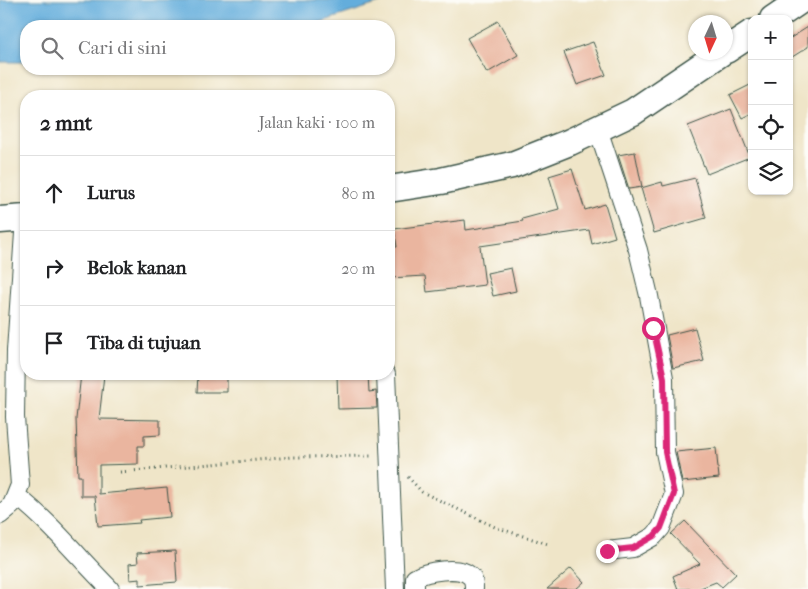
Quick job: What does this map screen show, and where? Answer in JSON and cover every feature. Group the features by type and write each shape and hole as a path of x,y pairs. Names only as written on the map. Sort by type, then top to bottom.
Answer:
{"highway":[{"path":"779,15 802,0"},
{"path":"733,46 748,36"},
{"path":"395,188 441,182 512,165 598,129 633,112 712,60"}],"street":[{"path":"598,129 638,250 649,296 664,378 665,452 674,494 661,528 654,536 633,548 607,551"},
{"path":"0,515 6,512 18,497 20,486 16,417 16,332 20,297 17,218"},
{"path":"386,380 395,589"},
{"path":"18,497 44,518 82,562 110,589"},
{"path":"415,589 415,578 423,573 450,570 467,573 473,579 474,589"}],"path":[{"path":"120,472 292,457 388,455 422,492 495,527 548,544"}],"water":[{"path":"0,0 389,0 327,20 20,20 20,62 0,62"}],"building":[{"path":"498,21 518,55 487,73 467,38"},
{"path":"808,27 808,47 793,56 793,36"},
{"path":"593,42 606,75 577,85 564,52"},
{"path":"748,86 748,115 742,118 730,95"},
{"path":"731,109 748,152 748,158 707,174 688,126"},
{"path":"635,152 642,187 629,189 618,155"},
{"path":"572,169 585,210 605,204 615,237 592,244 589,230 480,246 485,285 427,292 425,276 395,278 395,247 397,247 395,229 465,220 466,230 523,221 522,219 559,209 549,176"},
{"path":"695,178 706,218 654,233 641,188 662,182 663,186"},
{"path":"511,268 516,291 493,296 487,273"},
{"path":"695,328 704,361 673,368 667,335"},
{"path":"80,380 103,380 99,419 160,420 160,435 144,436 144,446 138,446 138,464 99,465 99,494 167,488 170,517 139,520 140,523 98,526 95,496 81,496 81,476 78,476 76,419"},
{"path":"198,380 227,380 227,392 197,392"},
{"path":"337,380 368,380 369,392 376,391 377,408 338,409"},
{"path":"716,448 719,478 682,482 676,452"},
{"path":"685,521 736,574 722,587 716,582 698,589 678,589 673,576 700,564 671,534"},
{"path":"175,551 177,582 140,585 140,579 130,580 129,564 138,563 137,553"},
{"path":"571,568 584,582 576,589 547,589"}],"route":[{"path":"607,551 633,548 654,536 661,528 674,494 665,452 664,378 653,328"}]}
